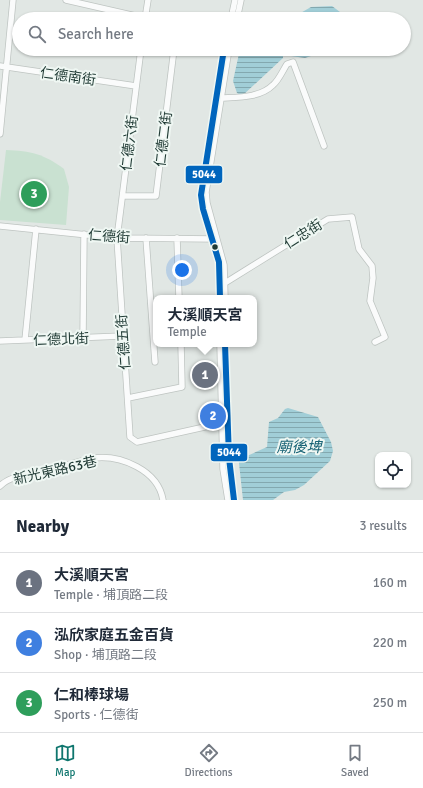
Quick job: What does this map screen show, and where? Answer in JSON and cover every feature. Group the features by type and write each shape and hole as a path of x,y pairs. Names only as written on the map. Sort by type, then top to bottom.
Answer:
{"street":[{"path":"0,134 2,100 7,66 13,0"},
{"path":"66,0 117,12"},
{"path":"147,12 148,0"},
{"path":"232,12 235,0"},
{"path":"237,12 240,0"},
{"name":"仁德六街","path":"117,238 140,56"},
{"name":"仁德二街","path":"123,196 156,196 173,56"},
{"path":"215,239 203,209 201,189 223,56"},
{"path":"225,295 206,192 228,56"},
{"path":"221,98 243,97 265,90 273,85 287,64 293,62 324,146"},
{"name":"仁德南街","path":"0,66 136,86"},
{"name":"仁忠街","path":"223,283 328,219 352,217 359,249 372,266 373,278 370,301 385,337 375,342"},
{"name":"仁德街","path":"0,226 117,238 215,239"},
{"path":"25,340 36,229"},
{"path":"83,338 84,234"},
{"name":"仁德五街","path":"117,238 122,336 130,437 137,442 225,423"},
{"path":"146,238 153,334"},
{"path":"178,238 179,295"},
{"path":"221,295 223,283"},
{"name":"仁德北街","path":"0,341 122,336"},
{"path":"154,347 155,362"},
{"path":"128,398 182,386 181,347"},
{"path":"220,347 225,423 234,500"},
{"path":"224,347 225,423 223,468 228,500"},
{"name":"新光東路63巷","path":"0,486 12,478 94,458 120,460 139,468 153,478 159,486 163,500"}],"green space":[{"path":"6,150 37,154 64,169 69,187 66,225 0,220 0,202"}],"water":[{"path":"332,6 340,12 302,12 311,7"},
{"path":"238,56 283,56 283,58 242,96 237,93 233,81"},
{"path":"291,56 311,56 305,58"},
{"name":"廟後埤","path":"288,408 318,417 331,442 333,451 330,461 304,485 295,490 284,492 273,500 243,500 238,454 247,456 267,447 269,422 278,418 285,409"}],"transit line":[{"name":"5044","path":"220,295 219,262 203,209 201,195 223,56"},
{"name":"5044","path":"225,347 229,458 234,500"}],"place":[{"name":"仁和棒球場","path":"34,194"},
{"name":"大溪順天宮","path":"205,375"},
{"name":"泓欣家庭五金百貨","path":"213,416"}]}
